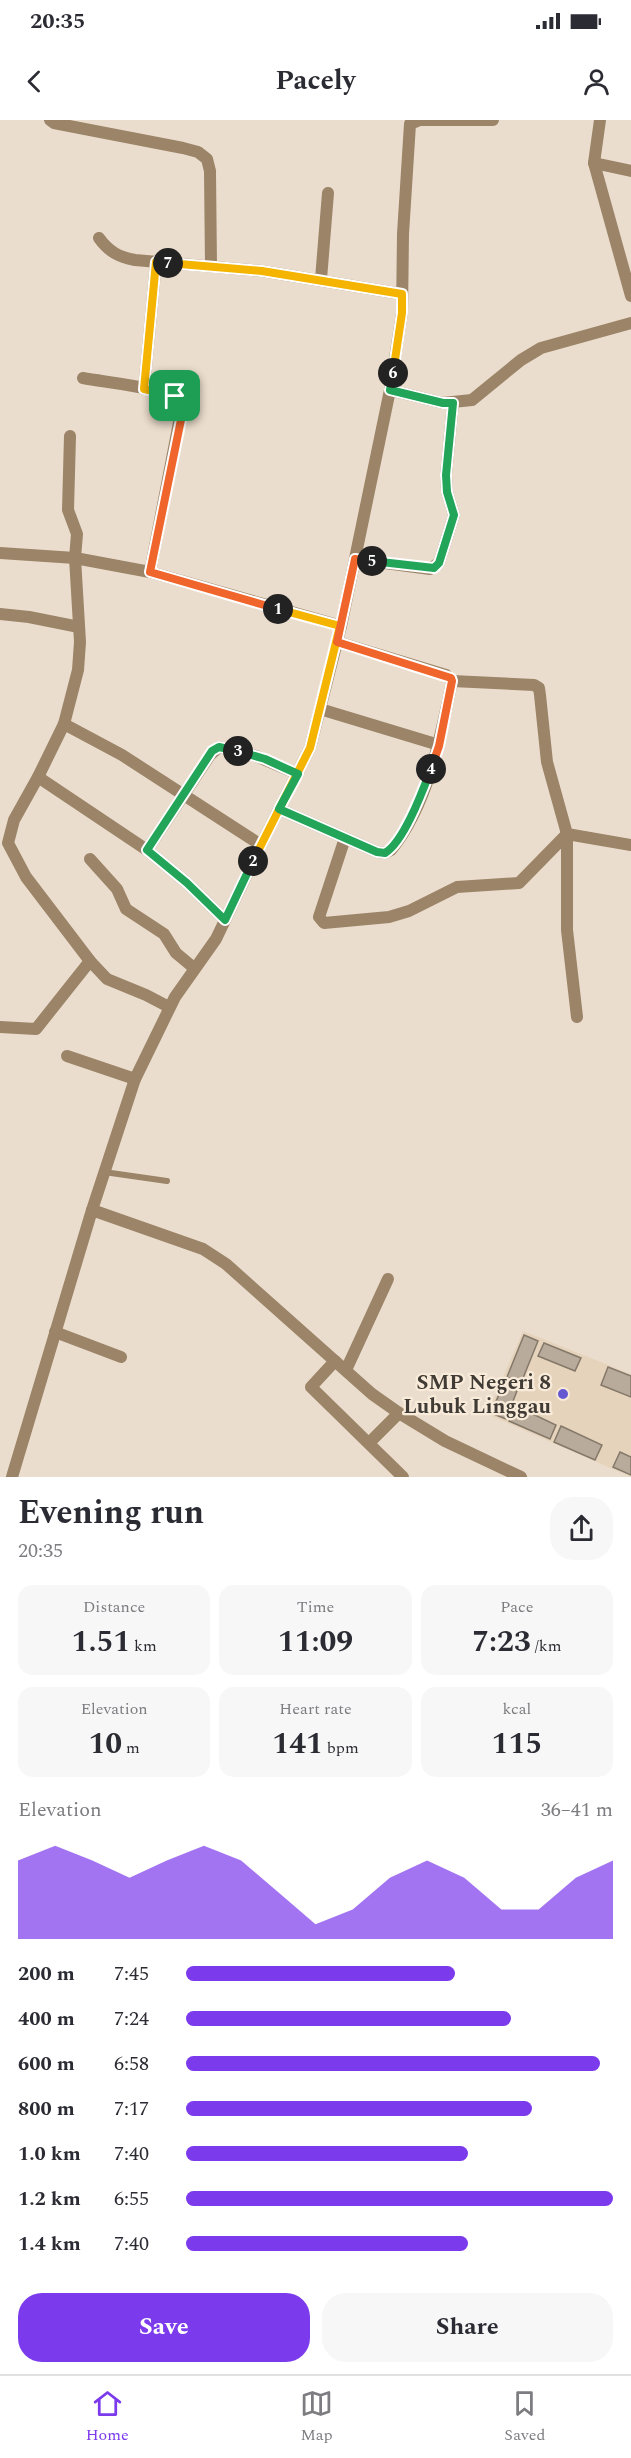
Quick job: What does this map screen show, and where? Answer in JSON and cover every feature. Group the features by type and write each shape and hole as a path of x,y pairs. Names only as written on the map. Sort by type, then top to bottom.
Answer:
{"street":[{"path":"50,120 54,123 183,148 198,152 207,159 210,171 211,266"},
{"path":"12,1477 92,1210 135,1079 169,1007 216,939 310,748 337,642 390,390 402,313 403,234 410,124 420,120 493,120"},
{"path":"600,120 594,163 631,296"},
{"path":"594,163 631,171"},
{"path":"321,279 328,193"},
{"path":"99,238 109,250 120,257 321,279 402,294"},
{"path":"144,389 156,262"},
{"path":"390,390 443,403 472,400 521,360 541,348 631,323"},
{"path":"83,378 175,396 183,402 150,572"},
{"path":"355,559 430,569 439,563 454,515 447,492 446,475 453,403"},
{"path":"69,436 68,510 77,534 75,558 79,627 78,670 64,724 14,819 8,843 26,877 90,961 107,979 146,994 169,1007"},
{"path":"0,553 75,558 150,572 340,626"},
{"path":"0,614 29,616 79,627"},
{"path":"337,642 446,675 452,681 534,685 539,688 547,762 567,834 567,930 577,1017"},
{"path":"279,809 377,852 385,853 391,849 420,800 439,746 452,681"},
{"path":"320,709 439,746"},
{"path":"64,724 122,755 261,845"},
{"path":"147,850 210,755 219,747 256,756 298,774"},
{"path":"38,777 147,850 187,883 225,920"},
{"path":"345,838 319,917 324,923 389,917 409,911 457,887 519,883 567,834"},
{"path":"567,834 631,845"},
{"path":"90,859 117,889 126,909 164,934 176,953 194,968"},
{"path":"0,1028 36,1029 90,961"},
{"path":"67,1056 135,1079"},
{"path":"92,1210 203,1249 226,1264 346,1370 399,1413 445,1441 522,1477"},
{"path":"346,1370 388,1279"},
{"path":"55,1332 121,1357"},
{"path":"335,1360 311,1387 370,1442 403,1477"},
{"path":"370,1442 399,1413"}],"lane":[{"path":"104,1172 167,1181"}],"shaded area":[{"name":"SMP Negeri 8 Lubuk Linggau","path":"523,1331 631,1374 631,1477 487,1414"}],"building":[{"path":"524,1335 538,1341 521,1383 507,1377"},
{"path":"544,1343 581,1358 575,1371 538,1356"},
{"path":"608,1367 631,1376 631,1397 601,1385"},
{"path":"503,1385 517,1391 506,1419 491,1413"},
{"path":"516,1406 556,1425 550,1439 509,1421"},
{"path":"561,1426 602,1445 595,1460 554,1442"},
{"path":"620,1452 631,1457 631,1475 613,1467"}],"place":[{"name":"SMP Negeri 8 Lubuk Linggau","path":"563,1394"}],"route":[{"path":"175,396 144,389 156,262 262,271 402,294 402,313 390,390 443,403 453,403 446,475 447,492 454,515 439,563 430,569 355,559 337,642 451,678 439,746 420,800 394,846 385,853 377,852 279,809 298,774 256,756 216,748 147,850 187,883 225,920 279,809 298,774 307,756 340,626 150,572 184,405 175,396"}]}
